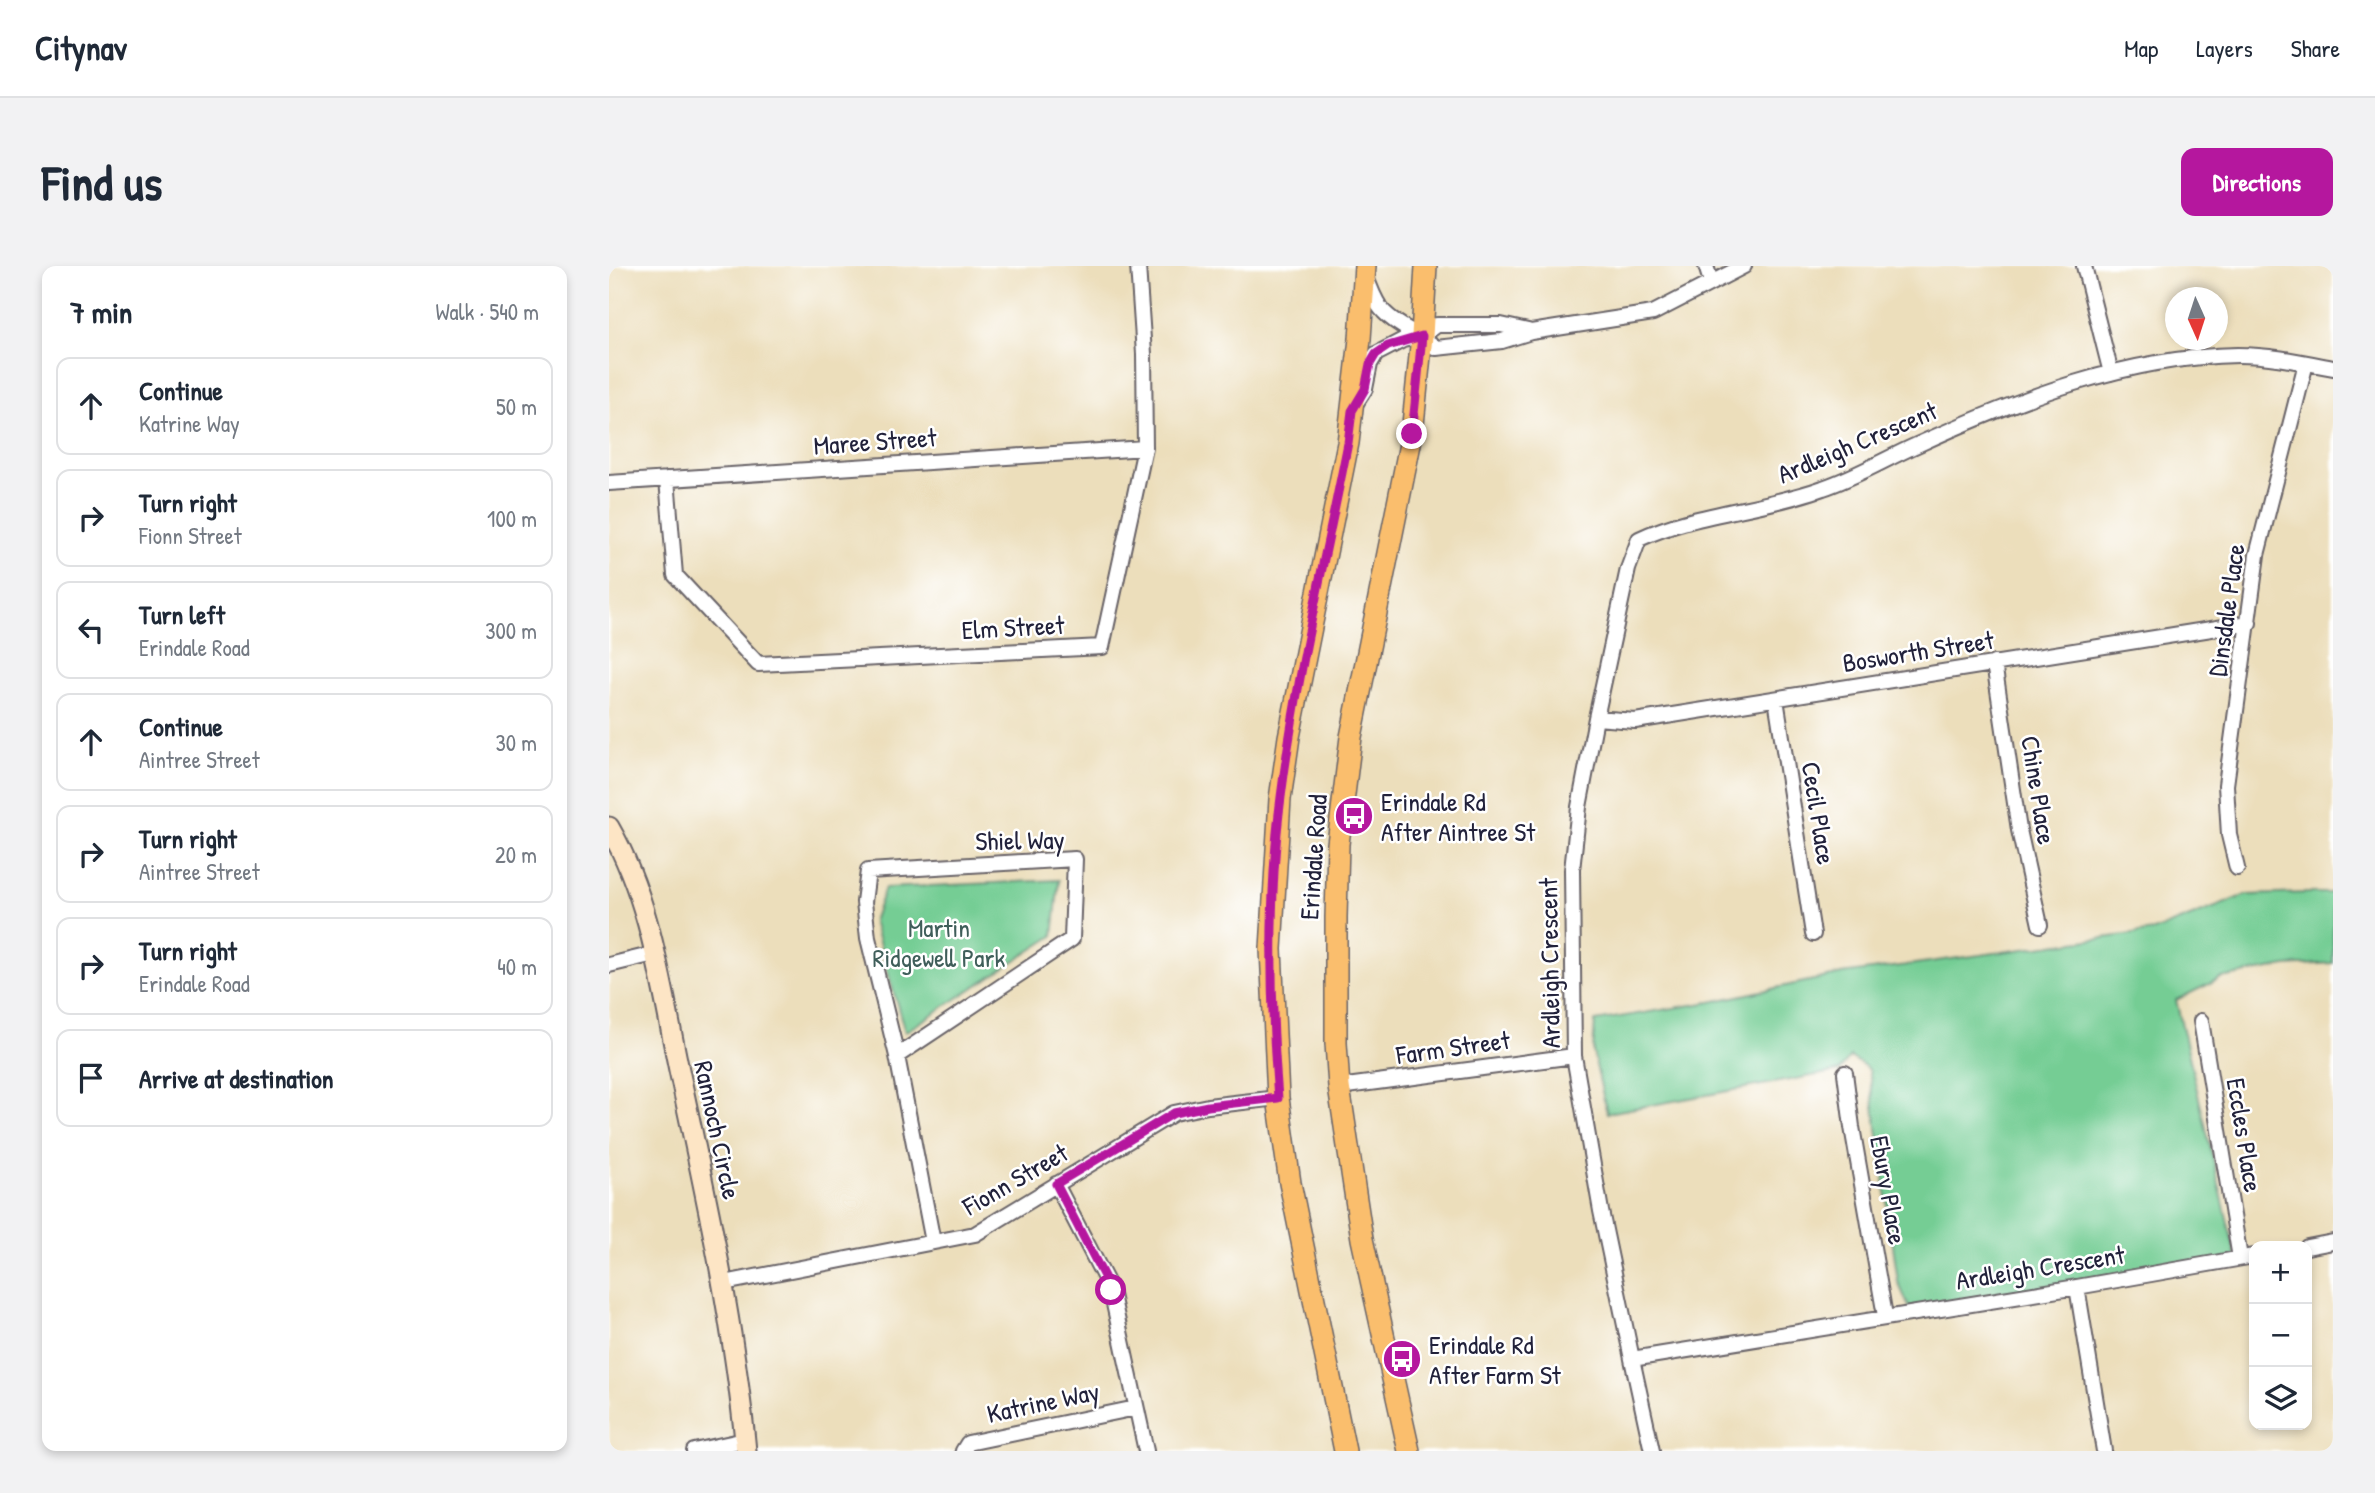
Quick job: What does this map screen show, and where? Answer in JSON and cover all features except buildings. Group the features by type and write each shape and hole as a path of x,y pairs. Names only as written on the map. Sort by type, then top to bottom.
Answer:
{"main road":[{"name":"Erindale Road","path":"1409,1451 1362,1239 1339,1087 1335,917 1338,844 1351,737 1412,434 1426,266"},
{"name":"Erindale Road","path":"1345,1451 1290,1183 1278,1098 1272,949 1280,799 1289,737 1348,443 1365,269"}],"street":[{"name":"Elm Street","path":"667,479 675,575 758,664 1102,648 1145,448 1144,354 1137,266"},
{"path":"1706,266 1711,282"},
{"path":"1365,269 1374,296 1387,315 1422,336 1436,348 1502,341 1531,332 1653,313 1744,266"},
{"path":"2084,266 2111,373"},
{"path":"1352,411 1365,389 1370,364 1376,354 1388,346 1422,336 1437,325 1501,325 1531,332"},
{"name":"Ardleigh Crescent","path":"2247,1257 1632,1359 1601,1212 1574,1056 1572,870 1579,807 1596,718 1628,569 1639,539 1664,527 1796,498 1835,484 2024,398 2111,373 2151,364 2238,355 2333,368"},
{"name":"Dinsdale Place","path":"2237,868 2229,835 2226,785 2257,555 2306,363"},
{"name":"Maree Street","path":"609,482 1145,448"},
{"name":"Bosworth Street","path":"1596,718 1636,721 2249,623"},
{"name":"Chine Place","path":"1994,663 2019,830 2040,925"},
{"name":"Cecil Place","path":"1776,699 1813,934"},
{"name":"Rannoch Circle","path":"609,827 624,852 635,882 654,954 724,1283 745,1446"},
{"name":"Shiel Way","path":"897,1056 1072,939 1075,859 868,871 864,902 868,938 897,1056 933,1242"},
{"path":"609,965 654,954"},
{"name":"Eccles Place","path":"2201,1021 2247,1257"},
{"name":"Farm Street","path":"1339,1087 1574,1056"},
{"name":"Ebury Place","path":"1845,1073 1885,1316"},
{"name":"Fionn Street","path":"724,1283 975,1234 1174,1113 1278,1098"},
{"name":"Katrine Way","path":"1056,1184 1111,1290 1146,1451"},
{"path":"2312,1246 2333,1242"},
{"path":"2077,1287 2104,1451"},
{"path":"1632,1359 1652,1451"},
{"name":"Katrine Way","path":"963,1451 968,1443 1136,1408"},
{"path":"694,1451 745,1446"}],"green space":[{"name":"Martin Ridgewell Park","path":"1059,880 1053,936 905,1032 873,921 885,888"},
{"path":"2333,893 2333,963 2286,966 2221,978 2176,1000 2236,1257 1911,1312 1898,1282 1869,1069 1850,1057 1839,1071 1607,1113 1593,1052 1595,1021 1710,1002 1842,974 2154,931 2246,895"}],"place":[{"name":"Erindale Rd After Aintree St","path":"1354,816"},
{"name":"Erindale Rd After Farm St","path":"1402,1359"}],"route":[{"path":"1111,1290 1056,1184 1174,1113 1278,1098 1272,949 1280,799 1289,737 1348,443 1352,411 1365,389 1370,364 1376,354 1403,340 1422,336 1412,434"}]}
